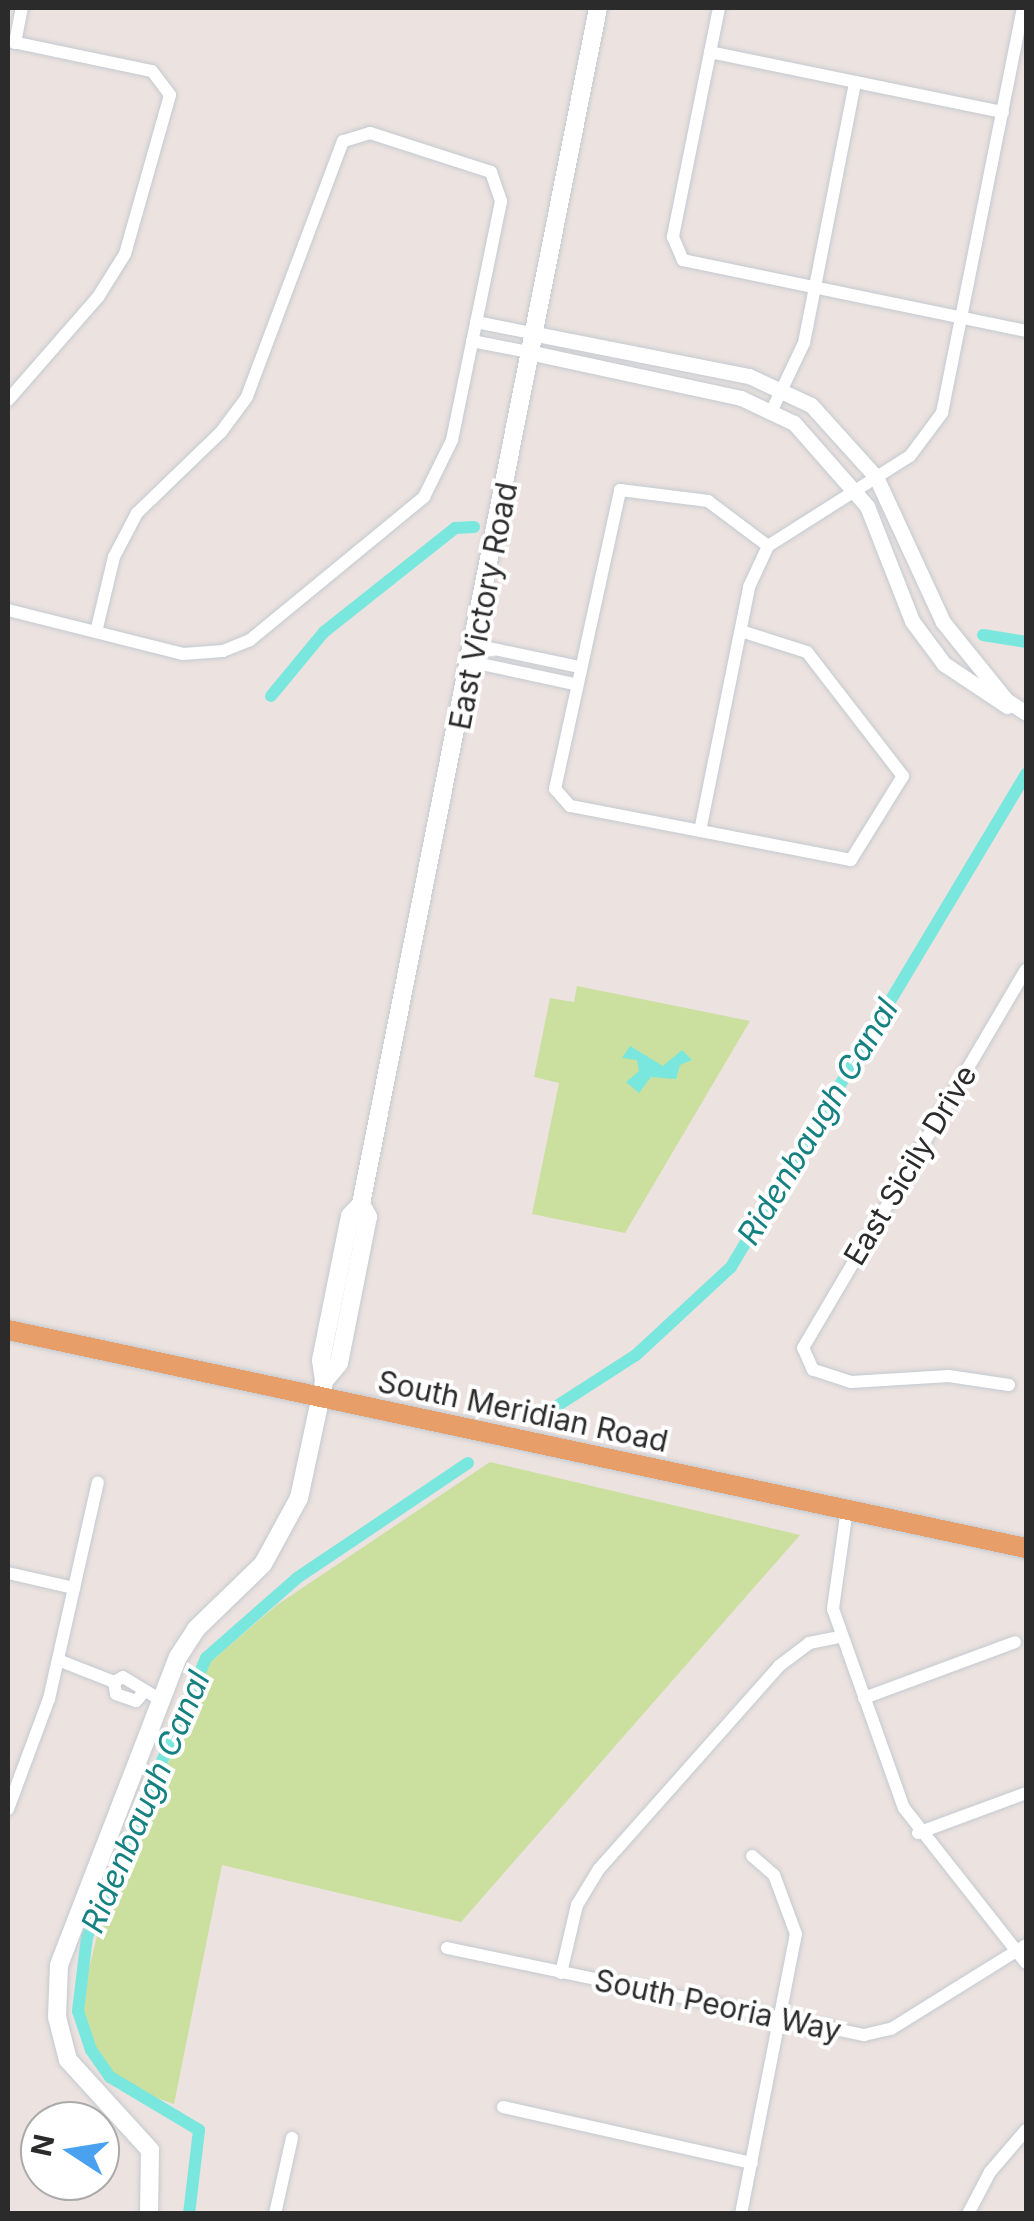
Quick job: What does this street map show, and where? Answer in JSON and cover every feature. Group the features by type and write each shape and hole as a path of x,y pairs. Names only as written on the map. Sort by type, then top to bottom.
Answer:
{"main road":[{"name":"East Victory Road","path":"149,2214 150,2150 68,2060 56,1994 68,1936 151,1696 196,1629 280,1541 299,1498 322,1390 339,1363 368,1217 361,1204 474,654 598,8"},
{"name":"South Meridian Road","path":"8,1330 322,1390 1026,1548"}],"street":[{"path":"8,400 98,297 125,254 169,101 163,79 152,71 11,42 22,8"},
{"path":"718,8 673,237 678,253 691,264 1026,330"},
{"path":"700,831 749,587 768,546 910,456 942,413 1023,8"},
{"path":"710,52 1003,112"},
{"path":"772,410 786,390 814,288 856,82"},
{"path":"8,610 97,628 184,654 223,651 250,640 424,497 446,462 500,201 497,181 483,167 370,133 349,135 252,386 221,432 137,512 114,557 97,628"},
{"path":"476,322 534,343 772,410 815,441 855,490 912,621 944,664 1026,714"},
{"path":"472,340 534,343 750,376 786,390 832,423 876,477 943,622 1006,700 1026,714"},
{"path":"740,631 807,652 903,776 852,860 570,806 558,798 555,781 620,490 708,501 768,546"},
{"path":"474,654 578,667"},
{"path":"474,654 575,684"},
{"name":"East Sicily Drive","path":"1009,1385 930,1376 852,1382 823,1376 806,1361 806,1336 1026,970"},
{"path":"8,1809 12,1784 58,1660 98,1482"},
{"path":"847,1509 832,1588 841,1637 864,1698 918,1832 1021,1948 1026,1963"},
{"path":"8,1574 74,1588"},
{"path":"561,1972 577,1906 599,1869 779,1666 809,1643 841,1637"},
{"path":"864,1698 1015,1642"},
{"path":"58,1660 114,1682 123,1677 143,1684 151,1696"},
{"path":"918,1832 1026,1793"},
{"path":"740,2214 783,2020 796,1934 774,1874 752,1856"},
{"name":"South Peoria Way","path":"447,1948 783,2020 878,2034 1021,1948"},
{"path":"503,2107 752,2163"},
{"path":"968,2214 990,2172 1026,2130"},
{"path":"275,2214 292,2138"}],"green space":[{"path":"577,986 750,1021 625,1233 532,1214 559,1083 534,1077 550,998 574,1002"},
{"path":"490,1462 800,1535 461,1922 222,1865 174,2104 123,2086 97,2056 81,2001 98,1932 210,1662 277,1605"}],"water":[{"path":"630,1046 663,1066 682,1050 692,1060 680,1065 676,1079 651,1077 639,1093 626,1082 639,1071 637,1060 622,1058"}],"waterway":[{"path":"271,696 324,632 455,528 474,527"},
{"path":"983,635 1026,642"},
{"name":"Ridenbaugh Canal","path":"546,1413 636,1355 731,1267 1026,774"},
{"name":"Ridenbaugh Canal","path":"189,2214 199,2130 110,2077 91,2050 78,2011 87,1937 206,1658 297,1578 468,1463"}]}
